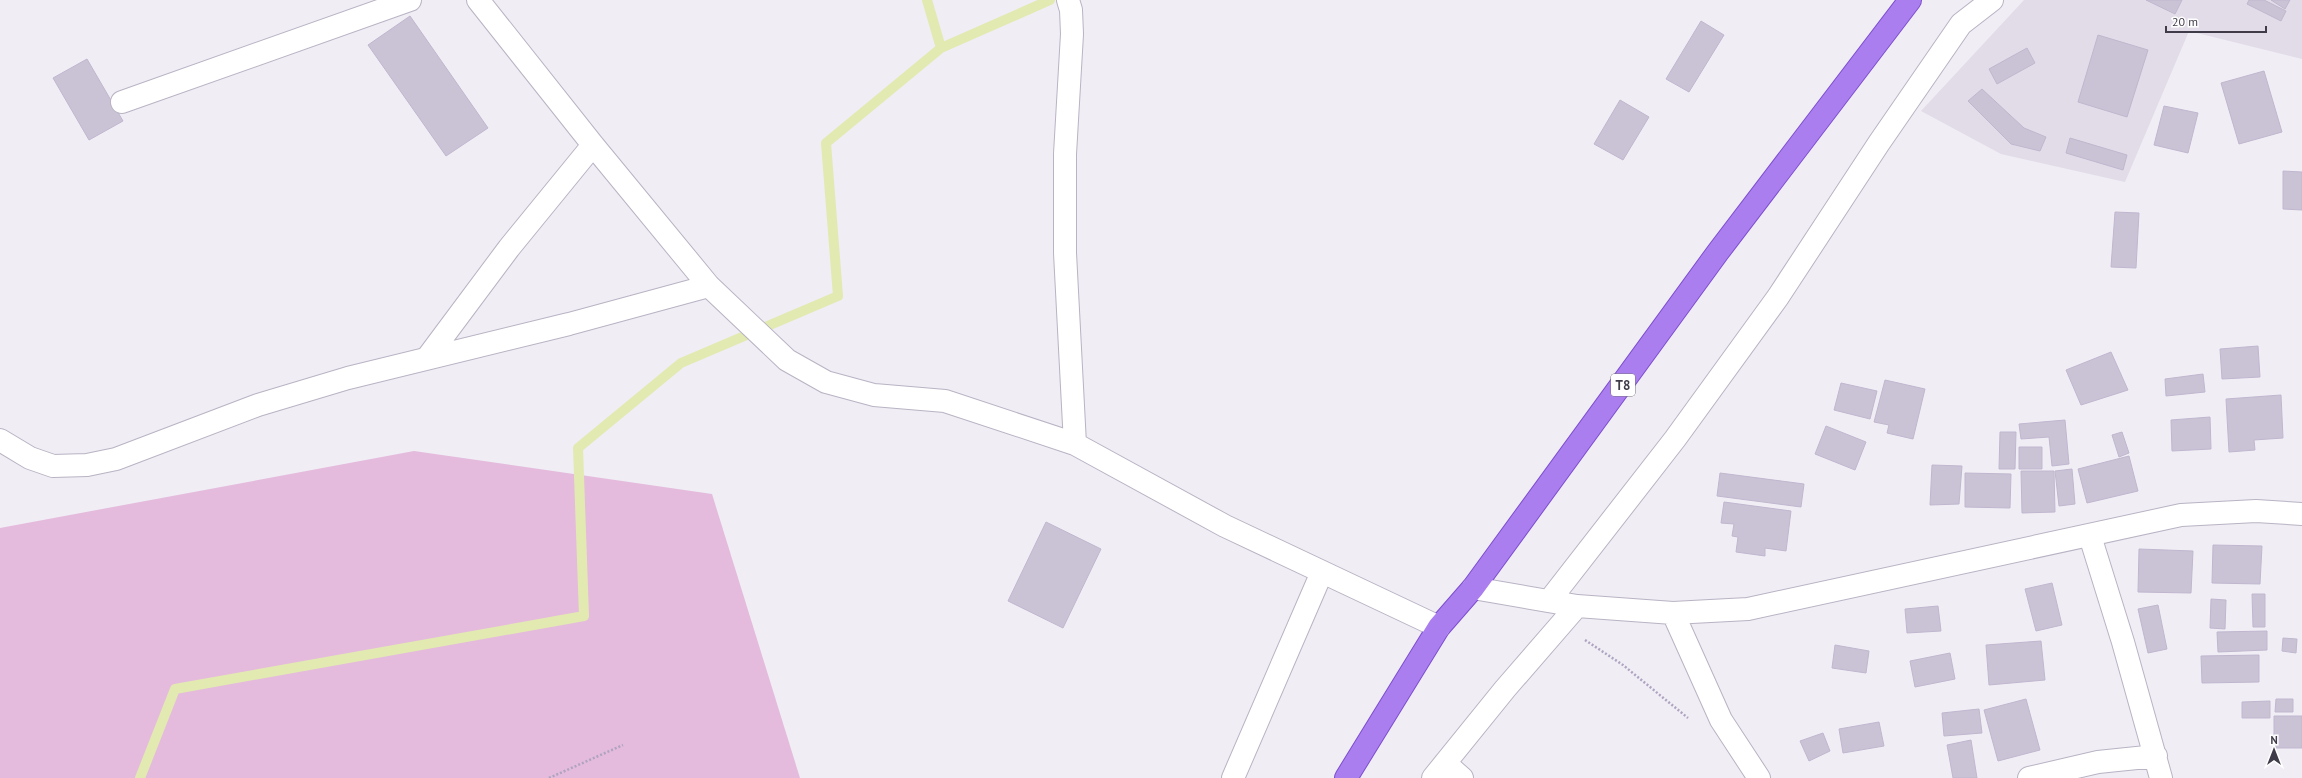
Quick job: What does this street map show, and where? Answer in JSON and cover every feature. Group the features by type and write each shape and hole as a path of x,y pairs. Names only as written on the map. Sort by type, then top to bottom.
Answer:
{"highway":[{"name":"T8","path":"1346,778 1439,627 1473,588 1718,252 1910,0"}],"street":[{"path":"122,102 410,0"},
{"path":"478,0 592,145 709,286 741,314 787,360 826,382 874,395 945,402 1074,444 1225,526 1439,627"},
{"path":"1549,601 1675,439 1778,297 1879,143 1961,24 1992,0"},
{"path":"1070,5 1065,154 1065,253 1074,444"},
{"path":"426,358 509,248 592,145"},
{"path":"0,440 30,458 54,466 87,465 116,459 258,405 348,378 569,324 709,286"},
{"path":"1473,588 1577,606 1673,613 1748,609 2181,516 2256,510 2302,514"},
{"path":"2090,536 2156,756 2161,778"},
{"path":"1233,778 1322,572"},
{"path":"1462,778 1439,770 1505,689 1577,606"},
{"path":"1673,613 1721,720 1759,778"},
{"path":"2029,778 2098,762 2156,756"}],"path":[{"path":"1562,624 1623,665 1694,723"},
{"path":"549,778 623,745"}],"shaded area":[{"path":"2024,0 2302,0 2302,59 2189,31 2125,182 2001,154 1921,111"},
{"path":"414,451 712,494 800,778 0,778 0,528"}],"building":[{"path":"2146,0 2182,0 2175,14"},
{"path":"2249,0 2264,0 2286,11 2281,21 2247,4"},
{"path":"2271,0 2290,0 2285,9"},
{"path":"410,16 488,128 446,156 368,45"},
{"path":"1701,21 1724,35 1689,92 1666,79"},
{"path":"2098,35 2148,50 2127,117 2078,102"},
{"path":"2027,48 2035,63 1997,84 1989,69"},
{"path":"87,59 123,121 89,140 53,78"},
{"path":"2264,71 2282,132 2239,144 2221,83"},
{"path":"1982,89 2024,128 2046,137 2040,151 2011,144 1968,101"},
{"path":"1620,100 1649,117 1623,160 1594,144"},
{"path":"2164,106 2198,113 2188,153 2154,145"},
{"path":"2070,138 2127,155 2123,170 2066,153"},
{"path":"2283,171 2302,172 2302,210 2283,209"},
{"path":"2115,212 2139,213 2136,268 2111,267"},
{"path":"2258,346 2260,377 2222,379 2220,349"},
{"path":"2111,352 2128,390 2081,405 2066,370"},
{"path":"2203,374 2205,392 2166,396 2165,379"},
{"path":"1885,380 1925,389 1913,439 1887,433 1889,425 1874,422"},
{"path":"1841,383 1877,391 1870,419 1834,410"},
{"path":"2281,395 2283,438 2254,440 2255,450 2229,452 2226,399"},
{"path":"2210,417 2211,449 2172,451 2171,420"},
{"path":"2065,420 2069,464 2052,466 2049,437 2021,439 2019,424"},
{"path":"1826,426 1866,442 1855,470 1815,454"},
{"path":"2000,432 2016,432 2015,469 1999,469"},
{"path":"2122,432 2129,453 2119,457 2112,435"},
{"path":"2019,447 2042,447 2042,469 2019,469"},
{"path":"2129,456 2138,491 2087,503 2078,469"},
{"path":"1932,465 1962,466 1959,504 1930,505"},
{"path":"2072,469 2075,504 2059,506 2055,471"},
{"path":"2021,471 2054,471 2055,512 2022,513"},
{"path":"1720,473 1804,484 1801,507 1717,496"},
{"path":"1965,473 2011,474 2010,508 1965,507"},
{"path":"1724,502 1791,511 1786,551 1765,548 1765,556 1736,552 1738,537 1732,536 1734,524 1721,523"},
{"path":"1046,522 1101,549 1063,628 1008,601"},
{"path":"2213,545 2262,546 2260,584 2212,583"},
{"path":"2139,549 2193,551 2191,593 2138,592"},
{"path":"2052,583 2062,625 2036,631 2025,589"},
{"path":"2252,594 2265,594 2265,627 2253,627"},
{"path":"2211,599 2226,600 2225,629 2210,628"},
{"path":"2158,605 2167,649 2148,653 2138,609"},
{"path":"1938,606 1941,631 1907,633 1905,609"},
{"path":"2267,631 2267,650 2218,652 2217,632"},
{"path":"2283,638 2297,639 2296,653 2282,651"},
{"path":"2041,641 2045,680 1989,685 1986,645"},
{"path":"1835,645 1869,651 1866,673 1832,668"},
{"path":"1950,653 1955,679 1915,687 1910,661"},
{"path":"2259,655 2259,682 2202,683 2201,656"},
{"path":"2026,699 2040,750 1998,761 1984,710"},
{"path":"2276,699 2293,699 2293,712 2275,712"},
{"path":"2270,701 2270,718 2242,718 2242,702"},
{"path":"1979,709 1982,733 1944,736 1942,713"},
{"path":"2274,716 2302,716 2302,748 2274,748"},
{"path":"1879,722 1884,746 1843,753 1839,729"},
{"path":"1823,733 1830,751 1809,761 1800,741"},
{"path":"1971,740 1977,778 1953,778 1947,745"}],"waterway":[{"path":"140,778 175,689 584,616 578,448 681,363 838,296 826,143 941,48 927,0"},
{"path":"941,48 1050,0"}]}
